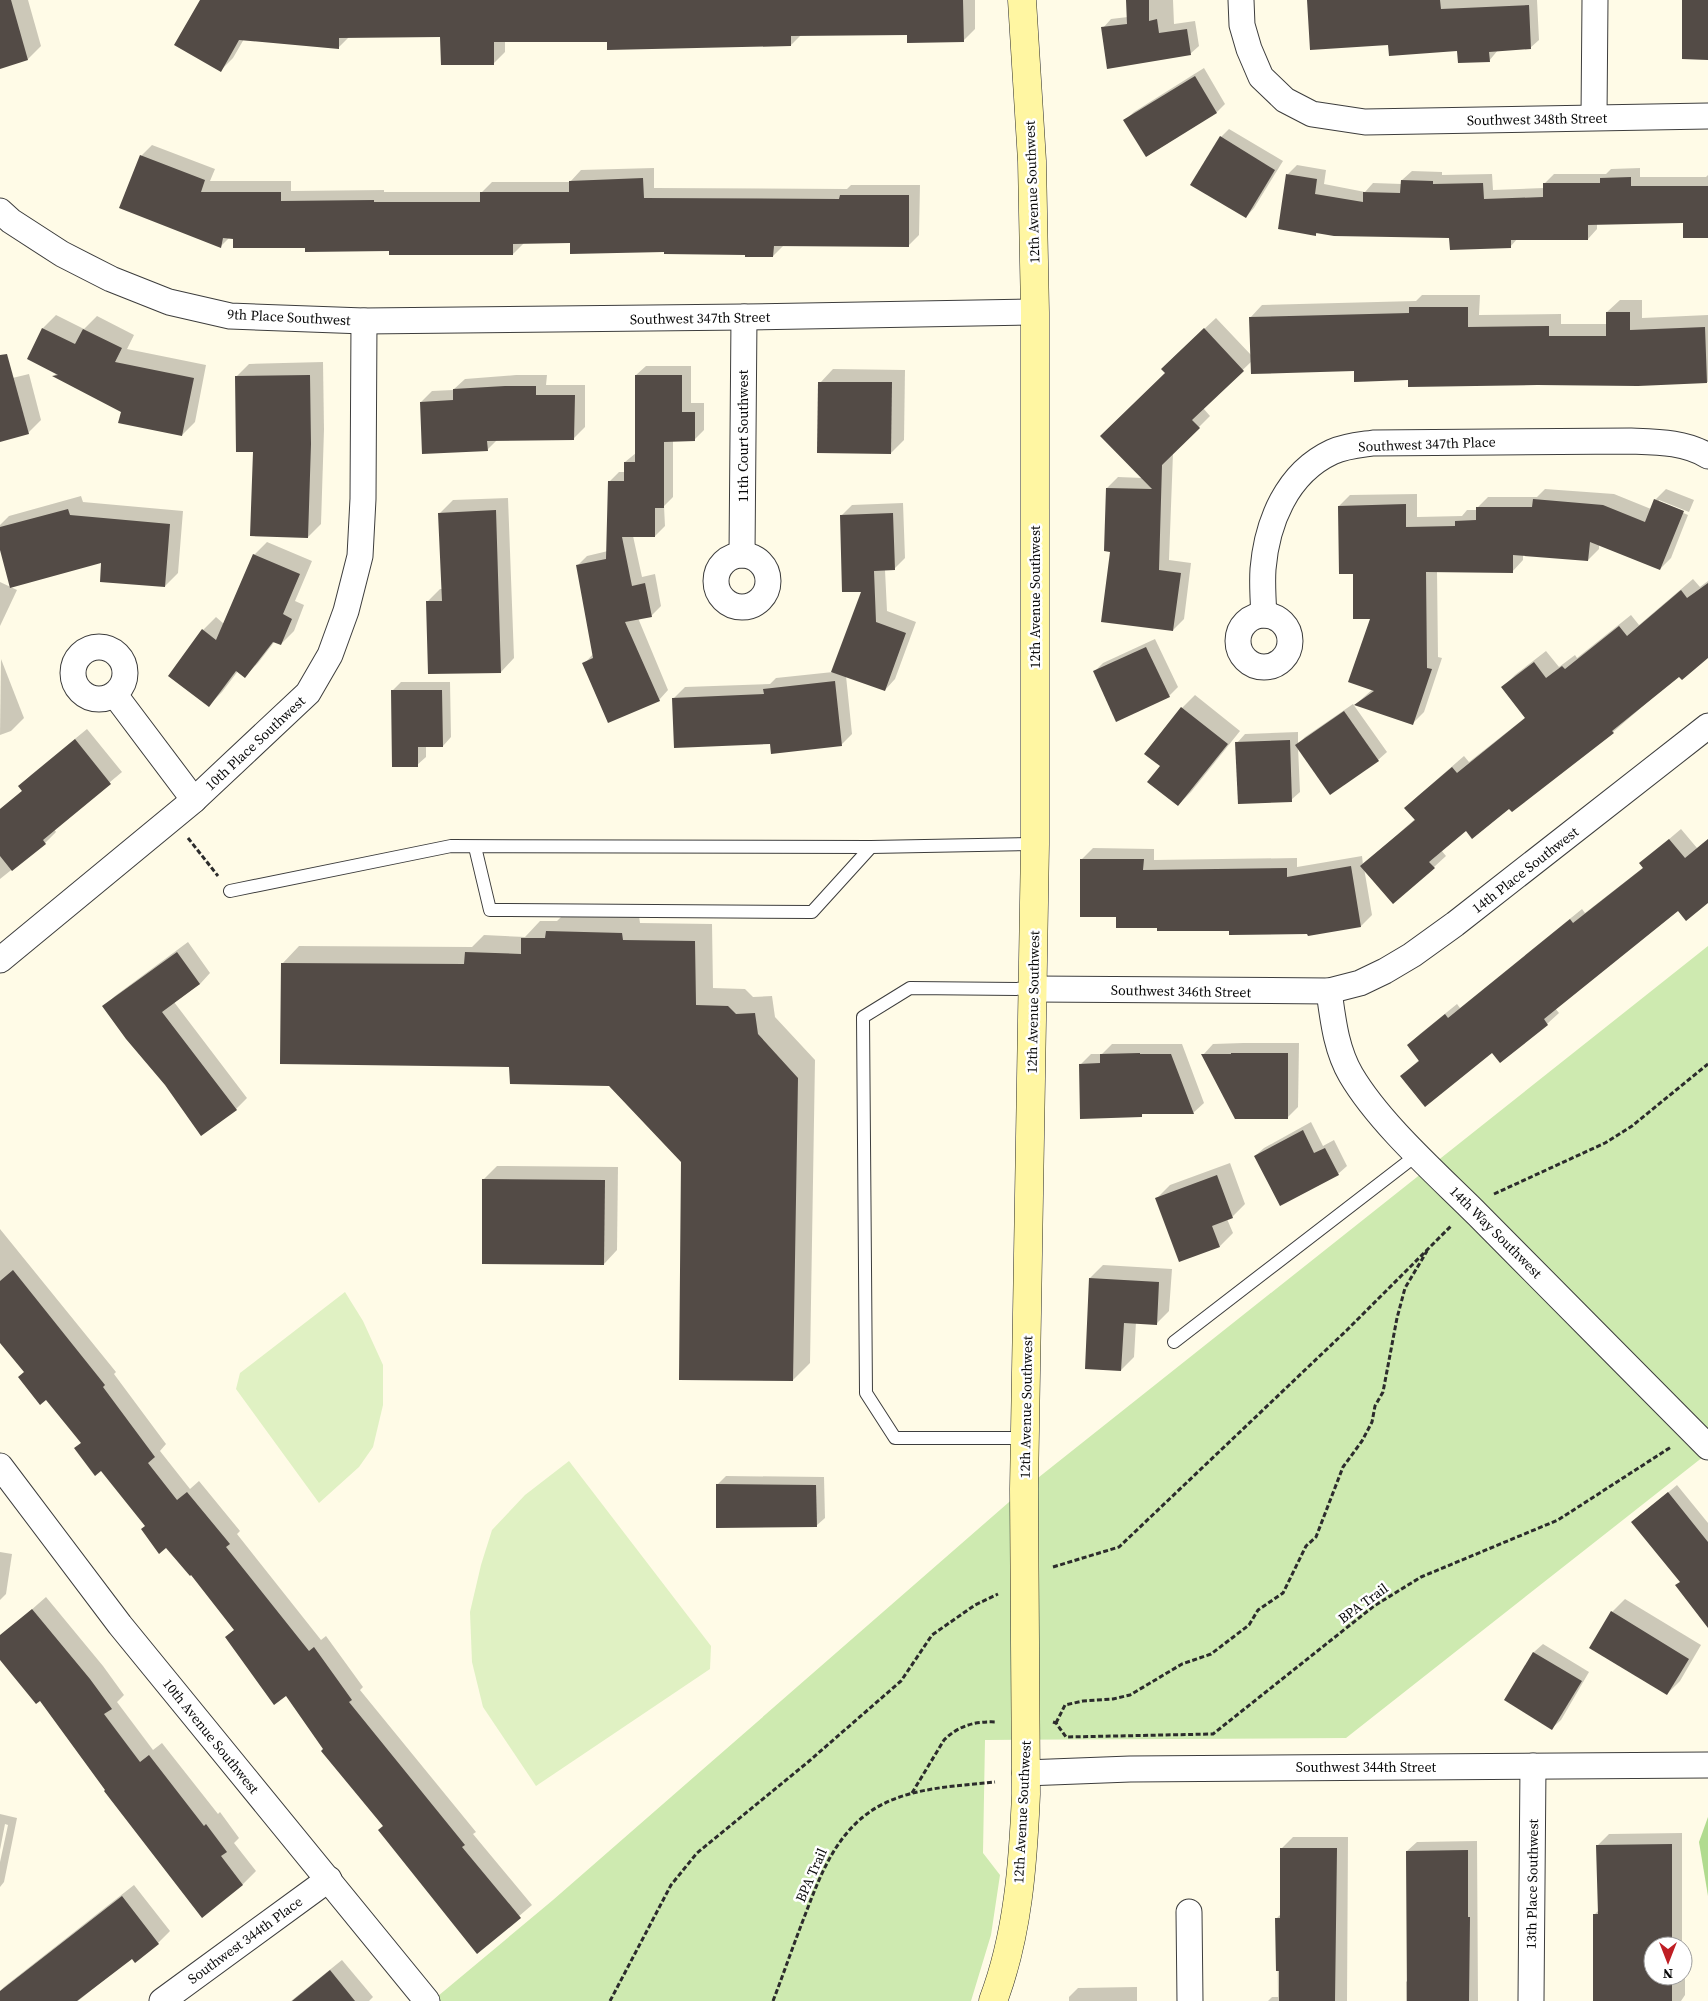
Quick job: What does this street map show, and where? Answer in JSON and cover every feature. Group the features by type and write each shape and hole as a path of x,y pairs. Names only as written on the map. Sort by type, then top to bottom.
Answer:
{"street":[{"name":"12th Avenue Southwest","path":"992,2001 1009,1948 1016,1908 1024,1841 1026,1722 1024,1581 1025,1438 1035,844 1035,312 1032,161 1022,0"},
{"name":"Southwest 348th Street","path":"1241,0 1242,25 1249,49 1261,78 1285,100 1312,114 1365,122 1708,116"},
{"path":"1594,117 1595,0"},
{"name":"9th Place Southwest","path":"4,221 111,279 169,302 230,316 364,321"},
{"name":"Southwest 347th Street","path":"364,321 1035,312"},
{"name":"11th Court Southwest","path":"742,555 744,317"},
{"name":"10th Place Southwest","path":"0,960 194,800 308,693 330,655 346,611 360,556 363,499 364,321"},
{"name":"Southwest 347th Place","path":"1264,615 1263,570 1267,541 1274,516 1285,495 1299,476 1315,462 1333,452 1373,443 1666,442 1698,450 1708,456"},
{"path":"115,695 194,800"},
{"name":"14th Place Southwest","path":"1329,991 1360,982 1412,955 1455,924 1708,726"},
{"name":"Southwest 346th Street","path":"1033,989 1329,991"},
{"name":"14th Way Southwest","path":"1329,991 1340,1051 1350,1072 1371,1103 1470,1207 1701,1439"},
{"name":"10th Avenue Southwest","path":"0,1466 120,1625 427,2001"},
{"name":"Southwest 344th Street","path":"1025,1772 1139,1769 1708,1765"},
{"name":"13th Place Southwest","path":"1531,2001 1533,1766"},
{"name":"Southwest 344th Place","path":"162,2001 329,1879"},
{"path":"1189,1912 1190,2001"}],"lane":[{"path":"230,891 451,846 871,847 1035,844"},
{"path":"475,847 490,910 812,912 871,847"},
{"path":"1025,1438 894,1438 866,1393 862,1017 910,988 1033,989"},
{"path":"1174,1342 1418,1154"}],"path":[{"path":"172,818 230,891"},
{"path":"610,2001 672,1885 697,1853 808,1762 901,1681 932,1636 975,1606 1055,1566 1119,1547 1346,1330 1470,1207 1504,1188 1605,1143 1632,1126 1708,1064"},
{"path":"1026,1722 1056,1722 1065,1705 1130,1695 1182,1664 1211,1654 1249,1626 1258,1610 1283,1593 1306,1546 1316,1537 1343,1466 1362,1441 1372,1422 1375,1406 1384,1392 1397,1318 1405,1288 1430,1247"},
{"name":"BPA Trail","path":"1056,1722 1066,1737 1213,1734 1374,1606 1421,1577 1558,1520 1701,1439"},
{"path":"912,1794 944,1740 950,1734 963,1726 995,1722"},
{"name":"BPA Trail","path":"773,2001 817,1882 831,1852 845,1834 862,1818 884,1804 912,1794 939,1788 995,1782"}],"green space":[{"path":"1708,946 1708,1453 1346,1738 985,1740 983,1853 1000,1875 991,1935 971,2001 432,2001 553,1900 1024,1489"},
{"path":"345,1292 363,1321 383,1365 383,1405 373,1447 359,1467 319,1503 236,1389 240,1373"},
{"path":"569,1461 711,1646 710,1669 536,1786 483,1707 472,1662 470,1612 481,1565 492,1530 525,1495"},
{"path":"1708,1817 1708,1896 1699,1842"}],"building":[{"path":"0,0 11,0 28,60 0,69"},
{"path":"200,0 963,0 964,42 907,43 907,35 791,36 791,46 607,50 607,42 494,42 494,65 441,65 440,37 339,38 339,49 239,40 221,72 174,45"},
{"path":"1126,0 1149,0 1149,21 1157,19 1159,33 1187,29 1191,55 1107,69 1101,27 1127,24"},
{"path":"1307,0 1440,0 1441,9 1529,5 1531,49 1489,52 1490,62 1458,63 1457,51 1389,56 1388,45 1310,50"},
{"path":"1682,0 1708,0 1708,60 1682,59"},
{"path":"1195,76 1217,113 1146,157 1123,120"},
{"path":"1220,136 1275,170 1246,218 1190,185"},
{"path":"140,155 205,180 201,192 281,192 281,201 480,202 480,192 569,192 569,181 643,178 644,198 839,199 840,195 909,195 909,247 774,246 773,257 745,257 745,255 664,254 664,252 570,254 570,243 513,244 513,255 389,255 389,251 305,252 305,248 233,248 233,239 223,238 221,248 119,208"},
{"path":"1286,174 1317,179 1315,194 1363,202 1363,192 1400,193 1401,180 1433,181 1433,184 1483,183 1484,199 1543,197 1543,183 1600,183 1600,178 1631,177 1631,186 1708,186 1708,238 1683,238 1683,223 1588,225 1588,240 1511,240 1511,248 1450,250 1449,238 1334,236 1316,233 1316,236 1278,229"},
{"path":"1409,307 1468,307 1468,327 1549,326 1549,336 1606,336 1606,312 1630,312 1630,330 1705,327 1707,383 1638,386 1408,387 1408,380 1354,382 1354,371 1251,374 1249,317 1409,313"},
{"path":"42,328 75,344 83,329 122,348 115,362 194,378 182,436 118,423 121,412 52,376 58,375 27,359"},
{"path":"1204,328 1244,371 1192,420 1200,428 1162,465 1159,570 1181,573 1173,631 1101,622 1110,552 1104,551 1106,488 1152,489 1100,436 1165,373 1161,369"},
{"path":"7,354 29,434 0,442 0,355"},
{"path":"310,375 311,444 308,538 250,536 253,452 236,452 235,376"},
{"path":"635,375 682,375 682,412 695,412 695,441 664,442 664,508 655,508 655,537 622,537 632,586 645,583 652,617 625,622 660,701 608,723 582,663 593,658 576,565 606,559 608,481 624,481 624,462 635,462"},
{"path":"818,382 892,382 891,454 817,453"},
{"path":"536,386 536,395 575,395 574,440 487,441 488,451 422,454 420,402 453,400 453,389"},
{"path":"1533,499 1603,505 1645,522 1654,499 1684,511 1660,570 1590,542 1588,561 1513,555 1513,573 1426,572 1427,668 1432,669 1413,725 1354,705 1374,691 1348,682 1370,619 1353,619 1353,574 1339,574 1338,506 1406,504 1406,527 1455,526 1455,521 1476,520 1476,507 1532,507"},
{"path":"68,509 70,515 170,524 165,587 100,582 101,563 10,588 0,550 0,527"},
{"path":"496,510 501,673 428,674 426,601 442,601 438,513"},
{"path":"893,513 895,570 874,571 876,622 906,633 885,691 831,672 861,592 842,592 840,515"},
{"path":"253,554 300,574 283,614 292,619 281,645 273,642 245,678 236,671 209,707 168,676 202,629 216,640"},
{"path":"1708,583 1708,658 1682,680 1679,677 1612,731 1614,733 1512,812 1509,809 1472,839 1466,831 1429,862 1435,868 1393,904 1360,866 1415,820 1404,808 1452,767 1457,773 1525,718 1501,687 1534,662 1546,678 1562,666 1565,669 1619,626 1627,636 1681,590 1687,598"},
{"path":"1146,647 1170,697 1116,722 1093,671"},
{"path":"835,681 842,746 771,754 770,744 674,748 672,698 764,694 763,689"},
{"path":"391,690 442,690 443,747 418,747 418,767 392,767"},
{"path":"1181,707 1228,744 1178,806 1147,782 1160,766 1144,754"},
{"path":"1344,711 1379,761 1330,795 1295,745"},
{"path":"75,739 111,784 43,840 46,844 12,871 0,856 0,809 22,791 18,786"},
{"path":"1290,740 1292,802 1238,804 1235,742"},
{"path":"1669,839 1685,858 1708,839 1708,903 1686,921 1678,911 1544,1019 1548,1025 1500,1063 1492,1053 1425,1107 1400,1076 1419,1061 1407,1045 1445,1014 1448,1018 1570,919 1573,923 1643,868 1639,863"},
{"path":"1080,859 1144,859 1143,870 1287,868 1287,877 1351,866 1361,927 1308,936 1307,934 1229,935 1229,931 1157,931 1157,928 1116,928 1116,917 1080,917"},
{"path":"546,931 622,933 623,940 695,941 696,1005 728,1006 736,1014 755,1013 758,1034 798,1078 793,1381 679,1380 681,1162 609,1086 510,1084 509,1067 280,1064 281,963 464,964 465,952 521,954 521,938 545,938"},
{"path":"177,952 200,984 162,1012 237,1110 201,1136 165,1085 126,1039 102,1006"},
{"path":"1288,1053 1288,1119 1235,1119 1201,1054"},
{"path":"1100,1054 1171,1054 1194,1114 1142,1114 1142,1117 1080,1119 1079,1064 1100,1063"},
{"path":"1303,1130 1314,1153 1325,1148 1339,1175 1280,1206 1254,1156"},
{"path":"1217,1175 1233,1218 1212,1226 1220,1247 1179,1262 1155,1198"},
{"path":"482,1179 605,1180 604,1265 482,1264"},
{"path":"13,1270 105,1385 103,1387 155,1457 148,1463 177,1500 187,1492 230,1544 226,1547 309,1651 314,1647 352,1700 349,1702 465,1845 462,1847 521,1918 477,1954 378,1830 383,1826 321,1751 323,1749 286,1696 274,1705 225,1637 234,1630 191,1575 166,1548 159,1554 141,1529 145,1526 101,1471 95,1476 74,1448 81,1443 46,1400 40,1405 18,1377 24,1372 0,1343 0,1281"},
{"path":"1089,1278 1159,1282 1157,1325 1124,1323 1121,1371 1085,1369"},
{"path":"716,1484 816,1485 817,1527 716,1528"},
{"path":"1668,1492 1708,1542 1708,1628 1675,1585 1680,1582 1631,1522"},
{"path":"32,1609 90,1679 112,1709 104,1714 140,1762 149,1755 204,1826 206,1824 227,1852 221,1856 243,1885 202,1918 104,1791 40,1701 36,1704 0,1660 0,1635"},
{"path":"1611,1611 1689,1659 1667,1695 1589,1648"},
{"path":"1533,1652 1582,1681 1552,1730 1504,1700"},
{"path":"1672,1844 1672,1936 1643,1936 1643,1986 1672,1986 1672,2001 1593,2001 1593,1914 1598,1914 1596,1845"},
{"path":"1280,1848 1337,1848 1335,2001 1279,2001 1279,1971 1276,1971 1275,1918 1280,1918"},
{"path":"1468,1850 1468,1917 1470,1917 1469,2001 1407,2001 1406,1851"},
{"path":"122,1896 159,1944 135,1963 132,1959 77,2001 0,2001 0,1991"},
{"path":"330,1970 355,2001 292,2001"}]}
